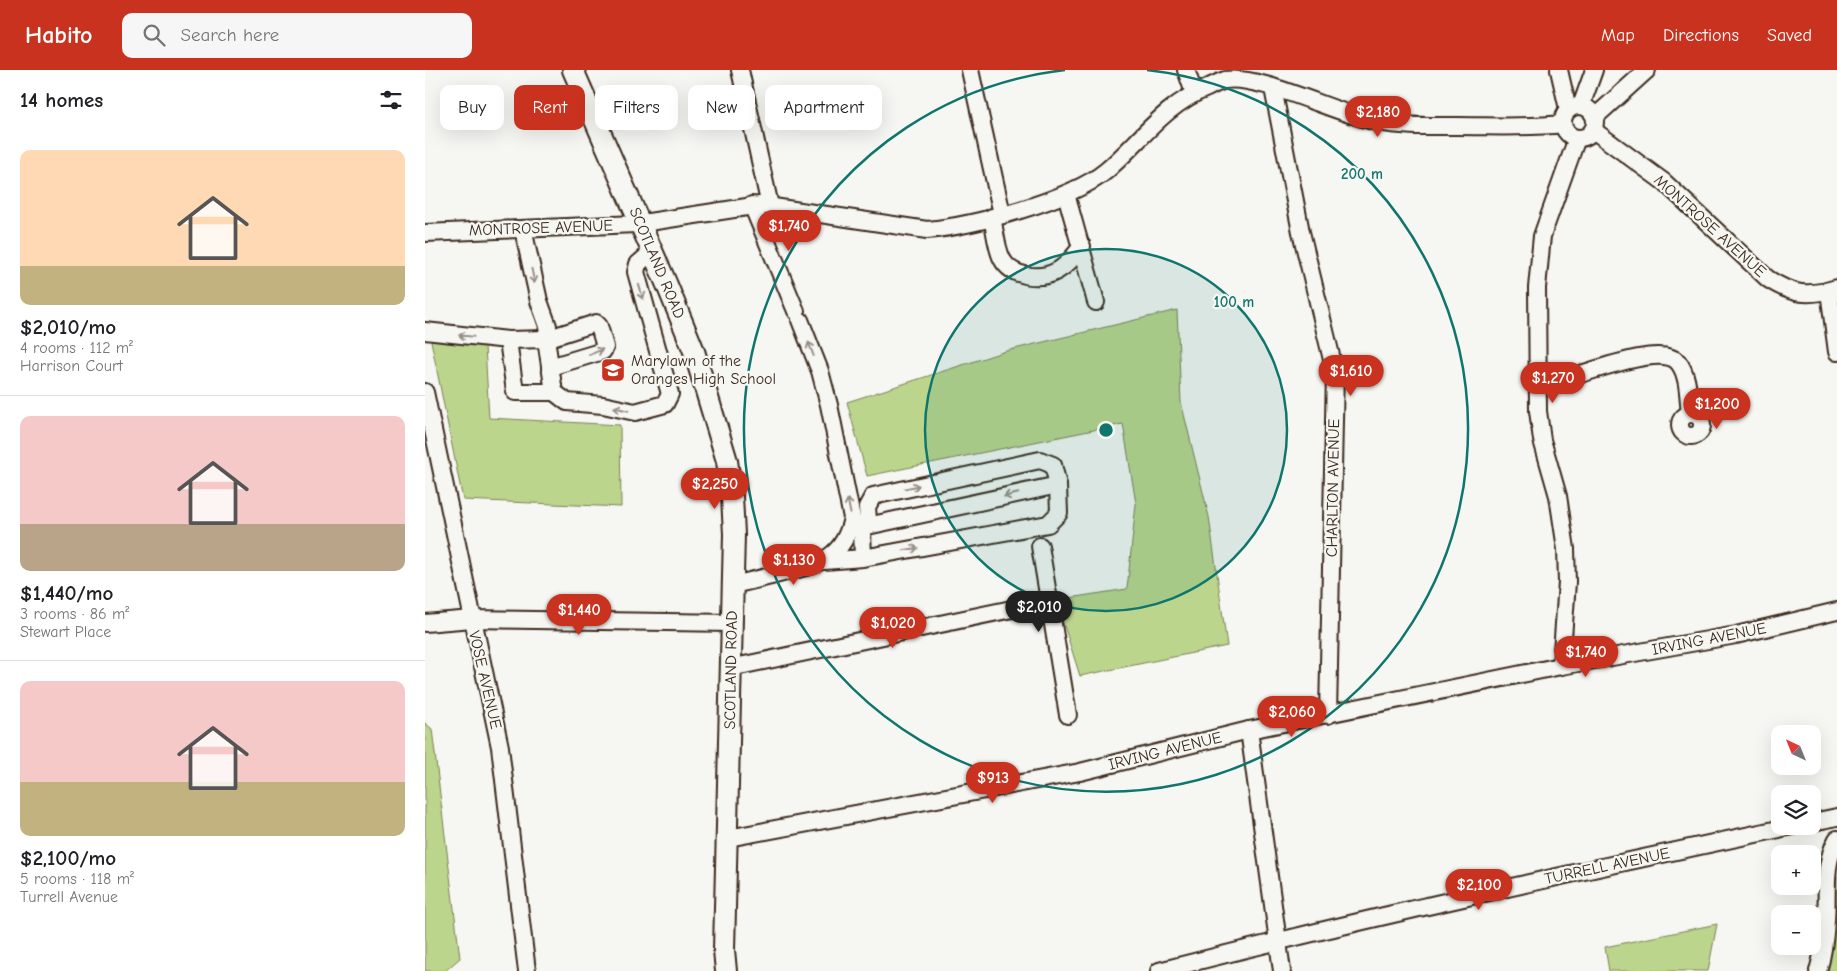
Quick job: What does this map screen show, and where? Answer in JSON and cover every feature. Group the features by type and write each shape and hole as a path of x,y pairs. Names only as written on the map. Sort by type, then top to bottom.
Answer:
{"main road":[{"name":"SCOTLAND ROAD","path":"573,70 641,223 693,350 727,461 733,497 733,585 724,950 726,971"}],"street":[{"path":"740,70 770,206"},
{"path":"970,70 997,216 1002,259 1016,273 1033,276 1057,271 1082,246"},
{"path":"1186,70 1194,93"},
{"path":"1559,70 1571,113"},
{"path":"1594,70 1571,113 1567,134 1577,138 1586,137 1594,124 1647,70"},
{"name":"MONTROSE AVENUE","path":"425,233 641,223 752,205 770,206 927,230 947,228 997,216 1066,194 1105,172 1161,116 1194,93 1225,80 1251,81 1343,114 1380,123 1457,126 1571,113"},
{"name":"CHARLTON AVENUE","path":"1273,88 1301,232 1335,372 1328,715"},
{"path":"1571,113 1590,110 1594,124"},
{"name":"MONTROSE AVENUE","path":"1594,124 1664,182 1768,279 1787,291 1800,294 1833,290"},
{"path":"1561,666 1567,582 1566,549 1558,496 1542,440 1537,384 1537,288 1542,236 1577,138"},
{"path":"1066,194 1096,302"},
{"path":"752,205 819,371 829,405 852,518 860,526"},
{"path":"523,229 539,301 548,326 546,339 554,392"},
{"path":"507,340 515,392 554,392 567,402 603,405 635,412 665,404 669,400 670,394 636,272 638,264 653,251"},
{"path":"1833,290 1837,352"},
{"path":"425,331 507,340 546,339 595,324 599,326 605,347 603,351 551,367"},
{"path":"1537,384 1563,380 1622,362 1665,356 1678,362 1682,370 1685,378 1690,414"},
{"name":"VOSE AVENUE","path":"425,392 471,619 500,747 527,971"},
{"path":"733,585 824,562 863,558 1048,524 1059,514 1058,485 1053,465 1040,460 873,496 867,506 860,526 863,558"},
{"path":"824,562 837,551 848,535 860,526 1058,485"},
{"path":"1040,546 1068,716"},
{"path":"730,668 1049,601"},
{"name":"IRVING AVENUE","path":"728,838 1080,772 1249,730 1561,666 1736,635 1837,611"},
{"path":"425,624 471,619 732,623"},
{"path":"1249,730 1282,971"},
{"path":"1821,820 1837,817"},
{"name":"TURRELL AVENUE","path":"1159,971 1277,941 1771,831"},
{"path":"1819,971 1826,919 1825,895 1829,858 1837,839"}],"green space":[{"path":"1177,310 1181,402 1209,517 1227,646 1080,676 1056,600 1127,589 1136,504 1123,424 867,476 847,402 1006,351"},
{"path":"431,341 485,346 489,418 620,425 621,507 463,500"},
{"path":"425,723 432,729 460,958 445,971 425,971"},
{"path":"1837,876 1837,971 1823,971 1832,890"},
{"path":"1717,924 1708,971 1609,971 1605,947"}],"place":[{"name":"Marylawn of the Oranges High School","path":"613,370"}]}
